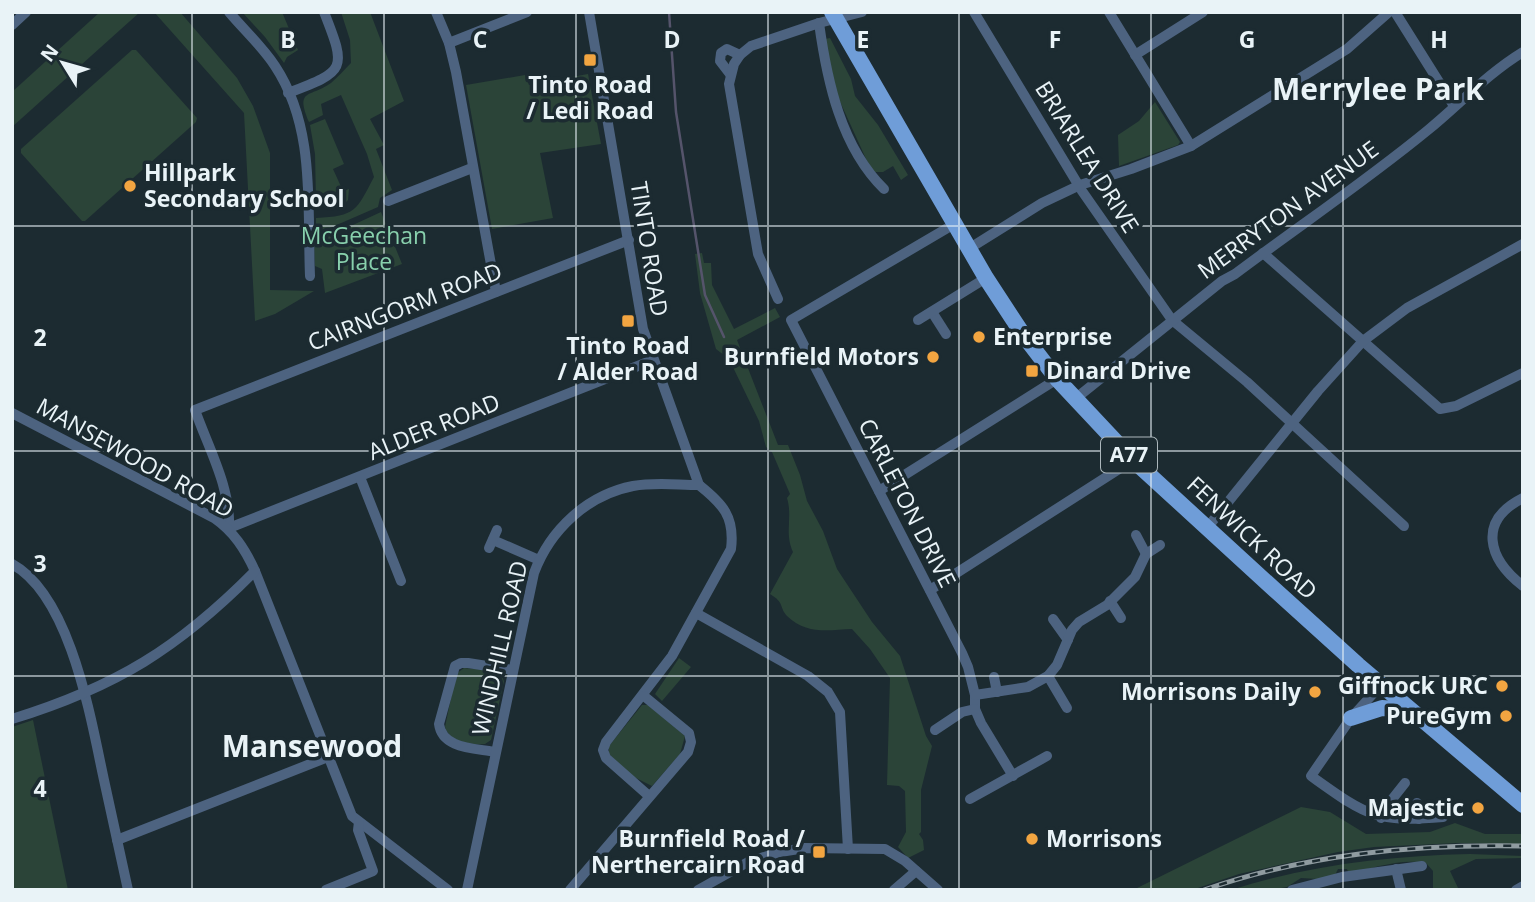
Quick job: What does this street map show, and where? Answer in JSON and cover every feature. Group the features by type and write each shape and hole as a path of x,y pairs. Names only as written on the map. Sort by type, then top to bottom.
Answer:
{"main road":[{"name":"FENWICK ROAD","path":"834,16 986,278 1024,336 1057,379 1133,460 1207,528 1381,685 1523,806"},
{"path":"1351,718 1382,708 1394,707 1411,711"}],"street":[{"path":"12,25 26,12"},
{"path":"229,12 268,57 288,93 302,127 306,149 310,276"},
{"path":"288,93 326,79 335,70 338,51 324,12"},
{"path":"436,12 449,43 496,292"},
{"path":"449,43 527,12"},
{"name":"TINTO ROAD","path":"589,12 643,329 699,485"},
{"path":"778,299 758,254 729,84 730,74 740,55 751,46 834,16 862,12"},
{"name":"BRIARLEA DRIVE","path":"974,12 1080,185 1172,320 1247,382 1404,526"},
{"path":"1109,12 1191,146"},
{"path":"1135,55 1203,12"},
{"path":"970,248 1042,203 1080,185 1191,146 1347,49 1389,12"},
{"path":"1395,12 1454,106"},
{"path":"819,23 826,68 837,108 870,176 884,189"},
{"path":"730,74 720,61 721,53 727,49 740,55"},
{"name":"MERRYTON AVENUE","path":"1075,399 1222,281 1388,162 1431,128 1484,78 1523,51"},
{"path":"388,201 472,168"},
{"name":"CARLETON DRIVE","path":"956,223 791,320 962,653 975,695 975,709 1013,776"},
{"name":"CAIRNGORM ROAD","path":"229,528 230,517 225,492 195,410 629,240"},
{"path":"1207,528 1363,341 1407,308 1523,244"},
{"path":"1263,253 1443,410 1523,373"},
{"path":"918,320 986,278"},
{"path":"932,312 946,334"},
{"name":"ALDER ROAD","path":"229,528 653,360"},
{"path":"879,491 1057,379"},
{"name":"MANSEWOOD ROAD","path":"12,413 229,528 256,571 347,805 359,822 447,890"},
{"path":"930,590 1133,460"},
{"path":"360,477 401,581"},
{"path":"649,796 606,758 603,750 606,742 644,696 672,656 731,549 733,533 725,509 699,485"},
{"name":"WINDHILL ROAD","path":"467,890 534,573 539,560 555,535 569,520 601,497 635,486 699,485"},
{"path":"1523,498 1510,504 1500,514 1491,541 1495,555 1502,565 1523,586"},
{"path":"1136,535 1146,554"},
{"path":"493,539 539,560"},
{"path":"975,695 1028,687 1048,676 1057,665 1079,622 1102,609 1135,577 1146,554 1160,545"},
{"path":"12,564 27,575 51,606 65,634 85,693 128,890"},
{"path":"12,719 85,693 137,667 181,639 256,571"},
{"path":"1110,601 1121,618"},
{"path":"696,613 808,676 828,692 841,712 848,849"},
{"path":"1053,619 1068,640"},
{"path":"495,752 449,742 443,738 439,724 455,666 468,663 513,670"},
{"path":"1048,676 1067,708"},
{"path":"994,677 997,692"},
{"path":"1381,685 1351,718 1311,776 1360,810 1381,818 1408,820 1443,817"},
{"path":"570,890 688,752 691,742 689,733 644,696"},
{"path":"935,730 962,712 975,709"},
{"path":"970,799 1047,756"},
{"path":"117,840 328,757"},
{"path":"1381,818 1405,783"},
{"path":"1417,803 1419,819"},
{"path":"326,890 373,871 358,830 359,822"},
{"path":"698,890 748,862 805,848 885,849 938,890"},
{"path":"1292,890 1342,877 1422,866"},
{"path":"1396,869 1401,890"},
{"path":"894,890 916,871"},
{"path":"1342,877 1344,890"},
{"path":"1516,890 1523,886"}],"green space":[{"path":"100,12 140,12 12,127 12,92"},
{"path":"154,12 180,12 237,78 253,106 270,153 270,290 314,291 275,314 255,321 244,113"},
{"path":"242,12 282,12 298,50 287,57 284,63"},
{"path":"341,12 370,12 404,101 370,119 384,145 376,149 392,190 380,198 378,207 316,234 316,218 339,216 353,210 374,177 341,95 321,104 323,115 309,122 305,111 304,99 307,95 331,83 351,63 350,40"},
{"path":"830,38 851,79 855,96 878,125 908,175 901,180 893,166 883,172 872,172 837,95 825,39"},
{"path":"132,50 136,50 197,118 196,122 82,221 21,153 21,149"},
{"path":"588,74 601,144 540,153 553,218 492,229 466,85 525,75 529,85"},
{"path":"1155,102 1180,142 1119,166 1118,135 1139,121"},
{"path":"325,119 344,164 333,169 343,191 349,189 348,200 343,205 321,205 316,200 315,154 310,125"},
{"name":"McGeechan Place","path":"381,212 402,264 325,293 322,269 315,266 314,243"},
{"path":"702,253 704,263 711,263 712,285 734,329 775,308 780,317 737,340 778,445 788,445 807,501 823,531 837,569 872,622 900,656 926,736 932,746 921,790 919,834 924,850 908,858 898,847 906,832 905,791 899,786 887,785 890,678 852,629 818,630 802,626 787,616 780,603 770,594 793,552 789,538 787,498 790,494 772,452 766,447 759,421 729,359 716,349 700,293 695,254"},
{"path":"679,658 691,667 662,701 655,694"},
{"path":"464,668 493,671 504,681 491,740 485,744 456,739 445,727 456,674"},
{"path":"642,705 648,705 685,736 680,754 652,786 632,776 609,754 609,746"},
{"path":"33,720 68,890 12,890 12,727"},
{"path":"1301,807 1330,812 1366,834 1430,832 1455,823 1485,834 1523,834 1523,844 1458,843 1374,847 1338,852 1239,874 1192,890 1133,890"},
{"path":"1470,854 1523,858 1476,859 1450,871 1459,890 1433,890 1433,871 1426,863 1406,862 1349,874 1347,869 1338,869 1335,875 1318,879 1301,878 1287,887 1270,890 1231,890 1290,874 1349,863"}],"waterway":[{"path":"669,12 676,112 705,295 724,337"}],"railway":[{"path":"1204,890 1282,868 1361,854 1442,847 1523,846"}],"place":[{"name":"Tinto Road / Ledi Road","path":"590,60"},
{"name":"Hillpark Secondary School","path":"130,186"},
{"name":"Tinto Road / Alder Road","path":"628,321"},
{"name":"Enterprise","path":"979,337"},
{"name":"Burnfield Motors","path":"933,357"},
{"name":"Dinard Drive","path":"1032,371"},
{"name":"Giffnock URC","path":"1502,686"},
{"name":"Morrisons Daily","path":"1315,692"},
{"name":"PureGym","path":"1506,716"},
{"name":"Majestic","path":"1478,808"},
{"name":"Morrisons","path":"1032,839"},
{"name":"Burnfield Road / Nerthercairn Road","path":"819,852"}],"district":[{"name":"Merrylee Park","path":"1378,90"},
{"name":"Mansewood","path":"312,747"}]}
